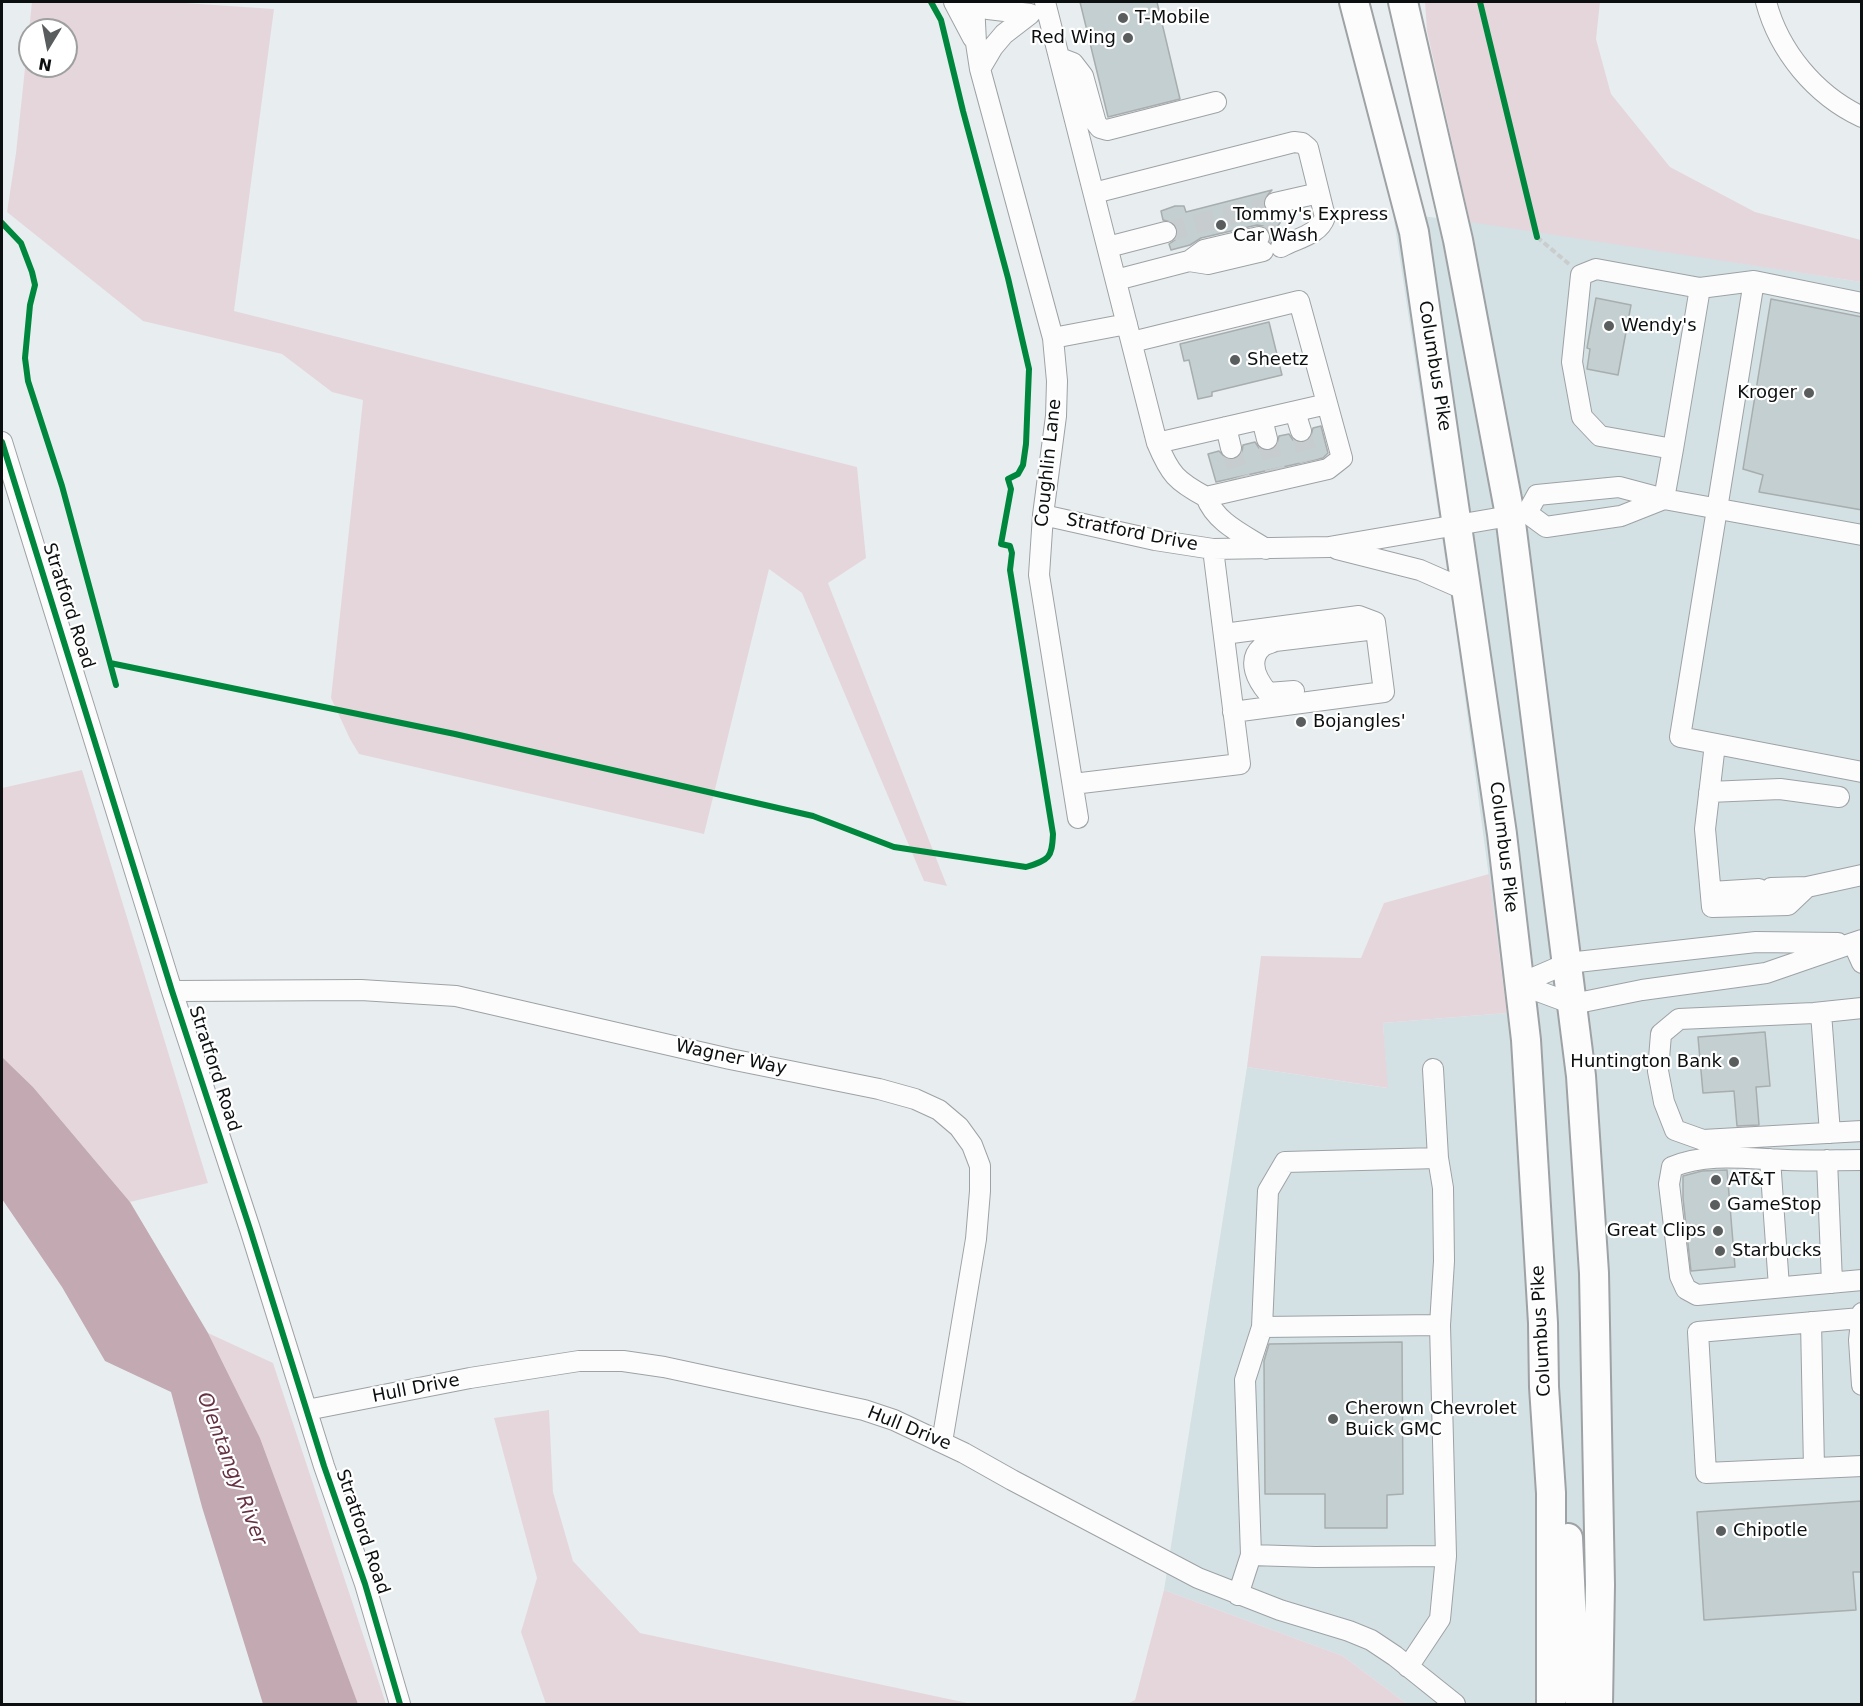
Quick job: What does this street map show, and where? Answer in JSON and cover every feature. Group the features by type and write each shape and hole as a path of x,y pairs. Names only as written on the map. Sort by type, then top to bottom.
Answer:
{"highway":[{"name":"Columbus Pike","path":"1354,2 1414,232 1502,834 1526,1040 1549,1446 1551,1704"},
{"path":"1403,2 1518,514 1581,1076 1594,1273 1600,1584 1598,1704"},
{"path":"1549,1446 1563,1460 1567,1471 1575,1688 1581,1704"}],"street":[{"name":"Coughlin Lane","path":"954,2 976,43"},
{"name":"Coughlin Lane","path":"976,2 976,43 980,69 1053,338 1057,381 1056,416 1043,515 1039,575 1078,818"},
{"path":"976,2 988,9 1030,14 1004,34 993,46 980,69"},
{"path":"1045,2 1157,443 1168,469 1187,487 1206,497 1210,509 1223,522 1266,549"},
{"path":"1766,2 1782,41 1803,71 1815,85 1838,104 1862,117"},
{"path":"1060,58 1073,63 1083,76 1096,123 1100,128 1107,130 1216,102"},
{"path":"1094,193 1294,142 1302,143 1308,148 1325,217 1322,225 1315,232 1270,242 1204,250 1189,261 1116,280"},
{"path":"1275,203 1319,193"},
{"path":"1108,247 1166,232"},
{"path":"1673,449 1600,436 1582,417 1572,362 1581,275 1596,270 1700,288 1754,281 1862,303"},
{"path":"1754,281 1680,737 1862,771"},
{"path":"1665,499 1700,288"},
{"path":"1053,338 1129,333 1299,301 1342,458 1328,469 1310,467 1241,484 1206,497"},
{"path":"1157,443 1327,404"},
{"path":"1295,412 1301,431"},
{"path":"1262,419 1267,439"},
{"path":"1226,427 1231,448"},
{"name":"Stratford Road","path":"2,442 172,991 365,1584 400,1704"},
{"path":"1665,499 1621,516 1546,527 1518,514 1537,495 1619,488 1665,499 1862,535"},
{"name":"Stratford Drive","path":"1043,515 1155,540 1213,549 1266,549 1329,547 1518,514"},
{"name":"Stratford Drive","path":"1329,547 1420,570 1468,591"},
{"path":"1073,784 1240,764 1213,549"},
{"path":"1224,633 1359,616 1375,621 1384,692 1233,712"},
{"path":"1366,694 1347,685 1268,693 1257,679 1254,659 1262,646 1275,641 1376,628"},
{"path":"1715,744 1705,829 1712,907 1788,905 1816,885"},
{"path":"1709,792 1780,789 1839,797"},
{"path":"1711,892 1816,885 1862,875"},
{"path":"1519,984 1568,963 1756,942 1857,941"},
{"path":"1857,941 1862,963"},
{"path":"1519,984 1573,1004 1642,990 1766,974 1857,941"},
{"name":"Wagner Way","path":"172,991 361,990 456,996 730,1059 879,1089 915,1099 939,1110 959,1127 972,1145 980,1166 976,1239 942,1442"},
{"path":"1862,1008 1821,1013 1679,1019 1661,1035 1658,1071 1664,1102 1675,1130 1703,1140 1862,1131"},
{"path":"1821,1013 1830,1133"},
{"path":"1408,1667 1440,1619 1446,1556 1440,1325 1444,1261 1443,1188 1438,1158 1432,1069"},
{"path":"1862,1160 1724,1157 1688,1160 1672,1167 1669,1184 1680,1276 1686,1289 1697,1295 1862,1280"},
{"path":"1238,1595 1251,1555 1245,1380 1262,1327 1268,1191 1285,1162 1438,1158"},
{"path":"1770,1159 1779,1287"},
{"path":"1827,1160 1832,1283"},
{"path":"1862,1313 1859,1340 1862,1385"},
{"path":"1861,1318 1698,1332 1706,1473 1862,1466"},
{"path":"1811,1322 1814,1468"},
{"path":"1262,1327 1440,1325"},
{"name":"Hull Drive","path":"307,1410 579,1361 623,1361 664,1367 864,1410 894,1420 942,1442 1167,1562 1238,1595 1371,1640 1455,1704"},
{"path":"1251,1555 1446,1556"}],"path":[{"path":"1534,225 1537,237 1581,275"}],"shaded area":[{"path":"32,2 170,2 274,9 234,311 857,467 866,558 828,583 947,886 924,881 802,593 769,569 704,834 359,754 331,698 363,400 332,392 282,354 143,321 7,212 24,78 78,78 78,18 30,18"},
{"path":"1425,2 1600,2 1596,39 1611,94 1670,167 1755,212 1861,240 1861,282 1470,222 1427,31"},
{"path":"1393,213 1501,225 1861,282 1861,1704 1407,1704 1343,1656 1164,1590 1247,1067 1387,1088 1383,1023 1507,1013 1456,630"},
{"path":"82,770 208,1183 130,1202 33,1087 2,1057 2,788"},
{"path":"1489,874 1507,1013 1383,1023 1388,1088 1247,1067 1261,956 1361,958 1384,903"},
{"path":"208,1333 273,1363 386,1704 358,1704 260,1438"},
{"path":"549,1410 553,1492 573,1561 640,1633 972,1704 546,1704 521,1632 537,1578 494,1418"},
{"path":"1164,1590 1343,1656 1407,1704 1127,1704 1135,1700"}],"water":[{"name":"Olentangy River","path":"2,1057 33,1087 130,1202 208,1333 260,1438 358,1704 263,1704 202,1507 171,1392 105,1361 62,1287 2,1199"}],"building":[{"path":"1080,2 1157,2 1180,99 1108,117"},
{"name":"Tommy's Express Car Wash","path":"1272,190 1264,199 1263,206 1271,214 1278,215 1280,223 1276,228 1278,235 1270,242 1271,235 1268,229 1257,225 1201,238 1190,245 1171,250 1169,244 1175,240 1178,230 1174,223 1163,220 1161,211 1175,206 1184,206 1186,212"},
{"name":"Wendy's","path":"1596,298 1631,305 1618,375 1587,369 1590,349 1587,348"},
{"name":"Kroger","path":"1771,299 1862,317 1862,510 1759,492 1763,475 1743,469"},
{"name":"Sheetz","path":"1269,322 1282,375 1212,392 1212,396 1198,399 1189,360 1184,361 1180,344"},
{"path":"1321,426 1328,453 1323,458 1216,482 1208,454 1219,451 1227,459 1234,459 1242,452 1243,445 1255,442 1259,448 1269,451 1276,447 1279,436 1289,434 1293,440 1304,443 1310,439 1313,428"},
{"name":"Huntington Bank","path":"1765,1032 1770,1086 1756,1087 1759,1125 1737,1126 1734,1091 1703,1093 1698,1037"},
{"path":"1727,1170 1735,1267 1691,1271 1683,1198 1683,1176 1702,1171"},
{"name":"Cherown Chevrolet Buick GMC","path":"1402,1342 1403,1494 1387,1495 1387,1528 1325,1528 1325,1494 1265,1494 1264,1361 1269,1344"},
{"path":"1862,1501 1862,1572 1853,1572 1856,1610 1704,1620 1697,1512"}],"tunnel":[{"path":"1166,232 1275,203"},
{"path":"1259,237 1277,233"},
{"path":"1301,431 1309,461"},
{"path":"1267,439 1275,470"},
{"path":"1231,448 1240,478"}],"cycle path":[{"path":"110,663 455,734 813,816 894,847 1026,867 1048,857 1052,848 1053,834 1010,570 1012,553 1010,546 1001,544 1011,489 1008,479 1018,474 1023,465 1029,369 1008,278 941,20 931,2"},
{"path":"1480,2 1537,237"},
{"path":"2,223 21,243 32,272 35,285 30,305 25,358 28,381 62,486 116,685"},
{"path":"2,442 172,991 324,1466 365,1584 400,1704"}],"place":[{"name":"T-Mobile","path":"1123,18"},
{"name":"Red Wing","path":"1128,38"},
{"name":"Tommy's Express Car Wash","path":"1221,225"},
{"name":"Wendy's","path":"1609,326"},
{"name":"Sheetz","path":"1235,360"},
{"name":"Kroger","path":"1809,393"},
{"name":"Bojangles'","path":"1301,722"},
{"name":"Huntington Bank","path":"1734,1062"},
{"name":"AT&T","path":"1716,1180"},
{"name":"GameStop","path":"1715,1205"},
{"name":"Great Clips","path":"1718,1231"},
{"name":"Starbucks","path":"1720,1251"},
{"name":"Cherown Chevrolet Buick GMC","path":"1333,1419"},
{"name":"Chipotle","path":"1721,1531"}]}
